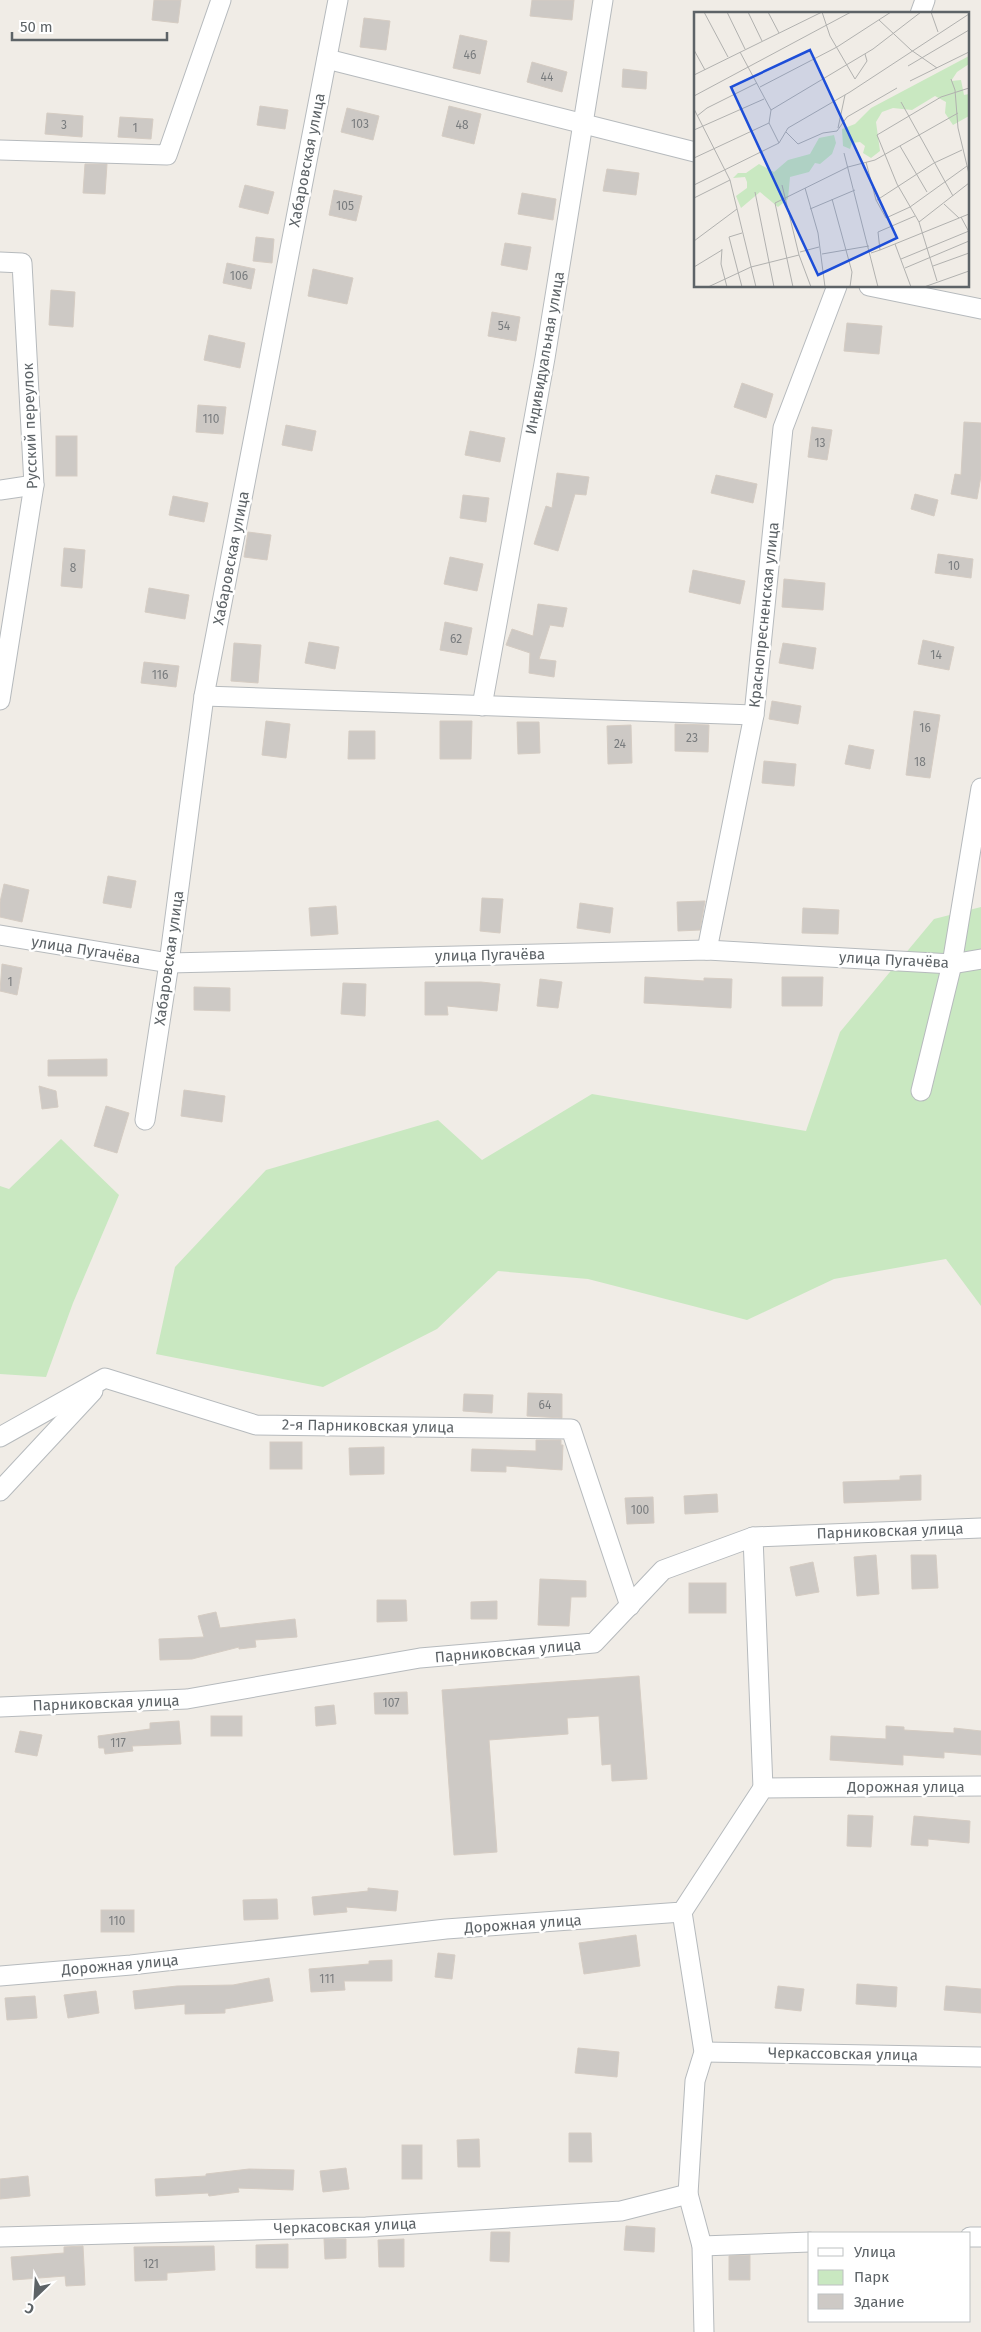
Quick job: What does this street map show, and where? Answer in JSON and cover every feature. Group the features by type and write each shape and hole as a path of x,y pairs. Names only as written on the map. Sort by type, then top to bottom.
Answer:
{"street":[{"path":"0,150 167,155 221,0"},
{"name":"Хабаровская улица","path":"145,1120 169,963 204,696 338,0"},
{"name":"Индивидуальная улица","path":"482,706 545,358 603,0"},
{"path":"921,12 925,0"},
{"path":"327,59 694,152"},
{"name":"Русский переулок","path":"0,262 22,263 34,485 0,700"},
{"name":"Краснопресненская улица","path":"707,950 754,714 784,428 836,288"},
{"path":"879,288 981,309"},
{"path":"0,490 34,485"},
{"path":"204,696 754,714"},
{"path":"921,1091 952,964 981,788"},
{"name":"улица Пугачёва","path":"0,935 169,963 707,950 952,964 981,959"},
{"path":"0,1436 104,1378"},
{"path":"0,1492 104,1378"},
{"name":"2-я Парниковская улица","path":"104,1378 256,1425 571,1429 630,1606"},
{"name":"Парниковская улица","path":"0,1707 187,1699 420,1658 594,1643 663,1570 753,1536 981,1528"},
{"path":"704,2332 702,2246 688,2194 695,2081 704,2052 682,1912 763,1788 753,1536"},
{"name":"Дорожная улица","path":"763,1788 981,1786"},
{"name":"Дорожная улица","path":"0,1976 131,1965 446,1929 682,1912"},
{"name":"Черкассовская улица","path":"704,2052 981,2057"},
{"name":"Черкасовская улица","path":"0,2237 366,2227 621,2212 688,2194"},
{"path":"702,2246 808,2242"}],"green space":[{"path":"981,907 981,1306 946,1259 834,1279 747,1320 588,1279 498,1271 437,1329 323,1387 156,1354 175,1267 266,1170 438,1120 482,1160 592,1094 806,1131 840,1032 934,919"},
{"path":"61,1139 119,1195 73,1303 46,1377 0,1374 0,1186 9,1189"}],"building":[{"path":"154,0 181,0 178,23 152,20"},
{"path":"532,0 574,0 572,20 530,16"},
{"path":"364,18 390,21 386,50 360,47"},
{"path":"460,35 487,41 480,74 453,68"},
{"path":"532,62 567,72 562,92 527,82"},
{"path":"623,69 647,72 646,89 622,87"},
{"path":"260,106 288,110 285,129 257,125"},
{"path":"449,106 481,114 474,144 442,136"},
{"path":"347,108 379,116 373,140 341,132"},
{"path":"47,113 83,116 82,137 45,134"},
{"path":"120,117 153,119 151,139 118,137"},
{"path":"85,164 107,164 105,194 83,193"},
{"path":"607,169 639,173 636,195 603,191"},
{"path":"245,185 274,192 268,214 239,207"},
{"path":"334,190 362,196 356,221 329,215"},
{"path":"522,193 556,199 553,220 518,214"},
{"path":"256,237 274,239 272,263 253,261"},
{"path":"505,243 531,247 527,270 501,265"},
{"path":"227,263 255,269 251,289 223,283"},
{"path":"313,269 353,278 347,304 308,296"},
{"path":"51,290 75,292 73,327 49,325"},
{"path":"492,312 520,317 516,341 488,336"},
{"path":"847,323 882,326 879,354 844,351"},
{"path":"209,335 245,343 240,368 204,360"},
{"path":"742,383 773,394 766,418 734,407"},
{"path":"198,405 226,407 223,434 196,432"},
{"path":"964,422 981,423 981,476 977,499 951,494 955,474 961,475"},
{"path":"286,425 316,431 312,451 282,445"},
{"path":"812,427 832,430 827,460 808,457"},
{"path":"470,431 505,438 500,462 465,455"},
{"path":"56,436 77,436 77,476 56,476"},
{"path":"557,473 589,477 586,495 575,494 558,551 534,544 546,506 552,508"},
{"path":"716,475 757,484 753,503 711,493"},
{"path":"915,494 938,500 934,516 911,509"},
{"path":"463,495 489,498 486,522 460,518"},
{"path":"173,496 208,503 204,522 169,515"},
{"path":"248,532 271,535 267,560 244,557"},
{"path":"64,548 85,550 82,588 61,586"},
{"path":"938,554 973,559 971,578 935,573"},
{"path":"450,557 483,564 477,591 444,584"},
{"path":"693,570 745,581 740,604 689,592"},
{"path":"784,579 825,583 823,610 782,607"},
{"path":"149,588 189,595 185,619 145,612"},
{"path":"538,604 567,608 563,627 550,625 539,659 556,661 554,677 529,673 530,653 506,645 512,629 533,636"},
{"path":"445,622 472,628 467,655 440,650"},
{"path":"923,640 954,647 949,670 918,664"},
{"path":"309,642 339,647 335,669 305,663"},
{"path":"234,643 261,645 258,683 231,681"},
{"path":"783,643 816,648 813,669 779,663"},
{"path":"144,662 179,666 176,687 141,683"},
{"path":"772,701 801,706 798,724 769,719"},
{"path":"914,711 940,715 930,778 906,775"},
{"path":"266,721 290,724 286,758 262,755"},
{"path":"440,721 472,721 471,759 440,759"},
{"path":"517,722 539,722 540,753 518,754"},
{"path":"675,724 709,725 708,752 675,751"},
{"path":"631,725 632,763 608,764 607,726"},
{"path":"349,731 375,731 375,759 348,759"},
{"path":"849,745 874,750 870,769 845,764"},
{"path":"764,761 796,764 794,786 762,783"},
{"path":"108,876 136,881 131,908 103,903"},
{"path":"4,884 29,890 22,922 0,917 0,902"},
{"path":"482,898 503,899 500,933 480,931"},
{"path":"705,901 700,930 678,931 677,902"},
{"path":"580,903 613,908 610,933 577,928"},
{"path":"336,906 338,934 311,936 309,908"},
{"path":"803,908 839,910 838,934 802,933"},
{"path":"2,964 22,968 17,995 0,991"},
{"path":"645,977 704,981 704,978 732,979 731,1008 644,1003"},
{"path":"782,977 823,977 822,1006 782,1006"},
{"path":"540,979 562,982 558,1008 537,1006"},
{"path":"425,982 500,984 497,1011 447,1006 448,1015 425,1015"},
{"path":"343,983 366,984 365,1016 341,1014"},
{"path":"194,987 230,988 230,1011 194,1010"},
{"path":"107,1059 107,1076 48,1076 48,1060"},
{"path":"39,1086 56,1091 58,1107 42,1109"},
{"path":"184,1090 225,1096 222,1122 181,1116"},
{"path":"106,1106 129,1113 117,1153 94,1146"},
{"path":"528,1393 562,1394 562,1418 527,1416"},
{"path":"464,1394 493,1395 492,1413 463,1411"},
{"path":"536,1440 561,1440 561,1445 563,1445 562,1470 506,1466 506,1472 471,1471 472,1449 536,1451"},
{"path":"270,1442 302,1442 302,1469 270,1469"},
{"path":"384,1447 384,1474 350,1475 349,1448"},
{"path":"921,1475 921,1500 844,1503 843,1482 900,1480 900,1476"},
{"path":"717,1494 718,1512 685,1514 684,1496"},
{"path":"653,1497 654,1523 627,1524 625,1498"},
{"path":"876,1555 879,1594 857,1596 854,1557"},
{"path":"911,1555 936,1555 938,1588 912,1589"},
{"path":"813,1562 819,1592 796,1596 790,1567"},
{"path":"540,1579 586,1581 586,1597 571,1597 569,1626 538,1625"},
{"path":"689,1583 726,1583 726,1613 689,1613"},
{"path":"377,1600 406,1600 407,1621 377,1622"},
{"path":"497,1601 497,1619 471,1619 471,1602"},
{"path":"216,1612 220,1628 295,1619 297,1637 255,1640 256,1647 239,1649 239,1647 192,1659 160,1660 159,1639 204,1637 198,1616"},
{"path":"639,1676 647,1779 612,1781 611,1764 602,1765 599,1716 567,1718 568,1734 489,1740 497,1852 454,1855 442,1690"},
{"path":"407,1692 408,1714 375,1714 374,1693"},
{"path":"334,1705 336,1724 316,1726 315,1707"},
{"path":"211,1716 242,1716 242,1736 211,1736"},
{"path":"179,1721 181,1744 132,1746 133,1751 105,1754 104,1748 99,1748 98,1736 150,1729 150,1723"},
{"path":"886,1726 904,1727 904,1730 954,1733 954,1728 981,1731 981,1755 944,1752 944,1758 903,1755 903,1765 830,1760 831,1736 886,1739"},
{"path":"20,1731 42,1735 37,1756 15,1752"},
{"path":"848,1815 873,1816 871,1847 847,1846"},
{"path":"914,1816 970,1821 969,1843 928,1839 928,1846 911,1845"},
{"path":"368,1888 398,1891 396,1911 346,1907 347,1912 314,1915 312,1897 368,1891"},
{"path":"277,1899 278,1919 244,1920 243,1900"},
{"path":"101,1910 134,1910 134,1932 101,1932"},
{"path":"636,1935 640,1966 584,1974 579,1943"},
{"path":"438,1953 455,1955 452,1979 435,1977"},
{"path":"392,1960 392,1981 344,1981 345,1990 311,1992 309,1969"},
{"path":"269,1978 273,2001 225,2009 225,2013 185,2014 185,2004 135,2009 133,1991 177,1986 233,1985"},
{"path":"857,1984 897,1987 896,2007 856,2004"},
{"path":"778,1986 804,1989 801,2011 775,2008"},
{"path":"946,1986 981,1989 981,2013 944,2010"},
{"path":"96,1991 99,2013 68,2018 64,1995"},
{"path":"35,1996 37,2018 7,2020 5,1998"},
{"path":"578,2048 619,2052 617,2077 575,2073"},
{"path":"569,2133 591,2133 592,2162 569,2162"},
{"path":"479,2139 480,2167 458,2167 457,2140"},
{"path":"402,2145 422,2145 422,2179 402,2179"},
{"path":"346,2168 349,2189 323,2192 320,2171"},
{"path":"249,2169 294,2170 293,2190 238,2188 239,2192 209,2196 208,2193 156,2196 155,2179 206,2176 206,2174"},
{"path":"28,2176 30,2196 0,2199 0,2179"},
{"path":"626,2226 655,2228 654,2252 624,2250"},
{"path":"491,2232 510,2232 509,2262 490,2261"},
{"path":"324,2239 346,2239 346,2258 325,2259"},
{"path":"404,2239 404,2267 379,2267 378,2240"},
{"path":"288,2244 288,2268 256,2268 256,2245"},
{"path":"83,2246 85,2285 66,2286 65,2276 13,2280 11,2257 64,2253 64,2247"},
{"path":"214,2246 215,2270 167,2273 167,2280 135,2281 134,2247"},
{"path":"750,2255 750,2280 729,2280 729,2256"}]}
